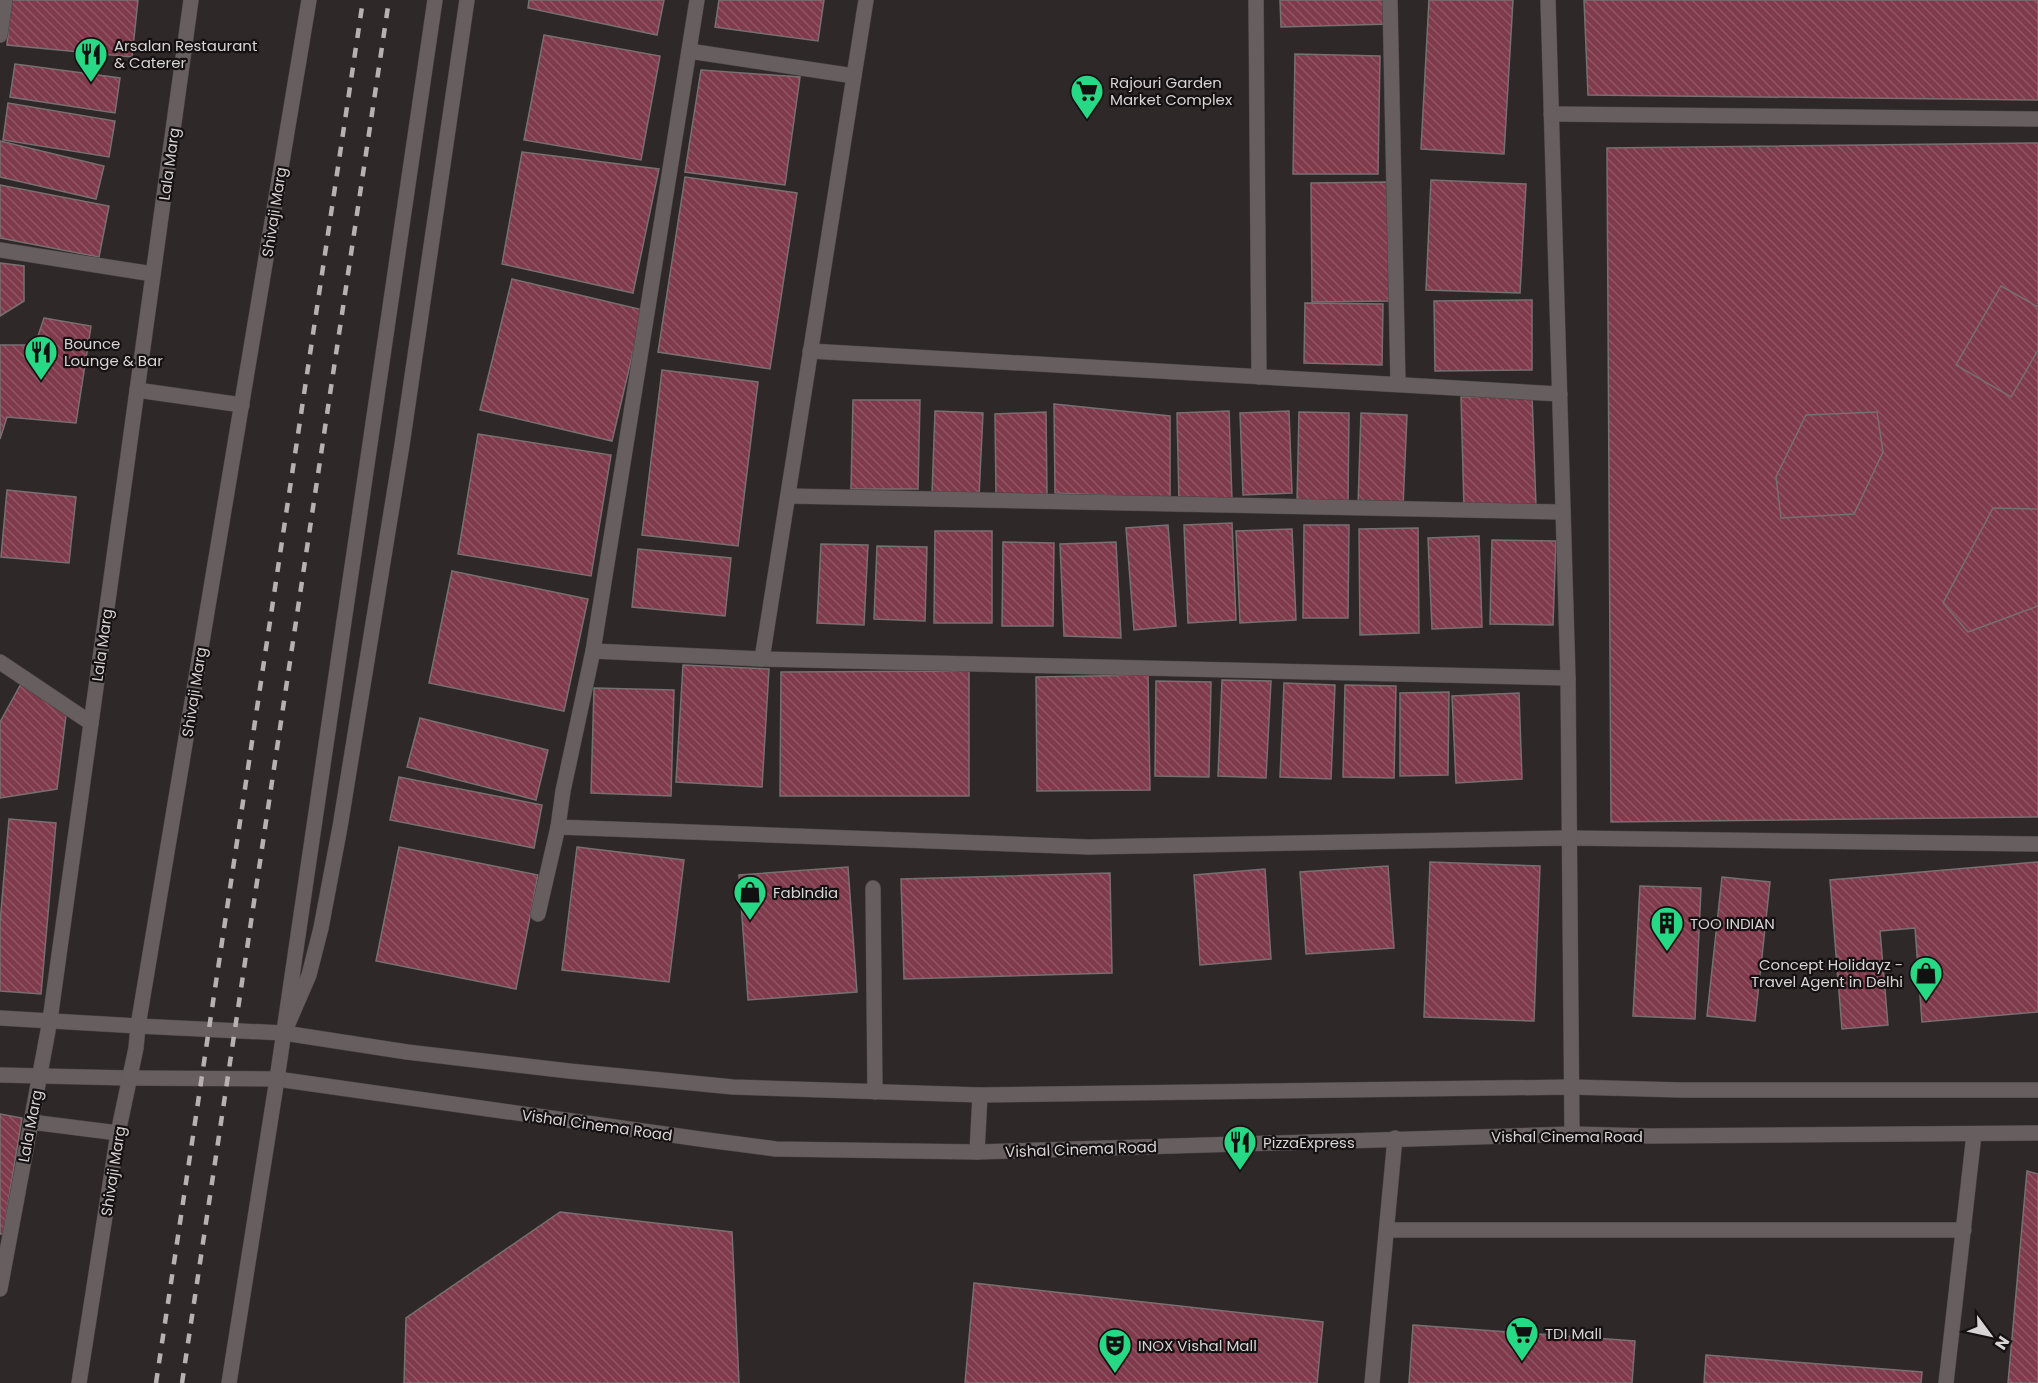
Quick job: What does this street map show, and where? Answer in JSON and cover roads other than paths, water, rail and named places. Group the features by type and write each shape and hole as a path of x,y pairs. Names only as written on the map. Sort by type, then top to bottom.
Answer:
{"street":[{"path":"0,35 5,0"},
{"name":"Lala Marg","path":"0,1289 50,1020 191,0"},
{"name":"Shivaji Marg","path":"79,1383 118,1133 136,1048 309,0"},
{"path":"229,1383 284,1033 435,0"},
{"path":"284,1033 309,975 321,928 338,838 402,445 467,0"},
{"path":"538,914 593,651 697,0"},
{"path":"762,659 866,0"},
{"path":"1256,0 1259,377"},
{"path":"1390,0 1398,384"},
{"path":"1548,0 1568,678 1572,1134"},
{"path":"689,51 854,76"},
{"path":"1551,114 2038,119"},
{"path":"0,250 153,274"},
{"path":"810,351 1560,394"},
{"path":"137,390 242,405"},
{"path":"788,496 1563,512"},
{"path":"593,651 762,659 1568,678"},
{"path":"0,662 91,723"},
{"path":"558,827 1089,847 1569,838 2038,844"},
{"path":"873,888 875,1092"},
{"path":"0,1018 284,1033 430,1054 722,1086 875,1092 980,1095 1571,1087 1681,1090 2038,1090"},
{"name":"Vishal Cinema Road","path":"0,1075 277,1079 776,1149 977,1152 1572,1134 1651,1136 2038,1134"},
{"path":"977,1152 980,1095"},
{"path":"30,1122 118,1133"},
{"path":"1946,1383 1974,1134"},
{"path":"1372,1383 1395,1138"},
{"path":"1387,1230 1964,1230"}],"railway":[{"path":"156,1383 363,0"},
{"path":"182,1383 389,0"}],"place":[{"name":"Arsalan Restaurant & Caterer","path":"91,83"},
{"name":"Rajouri Garden Market Complex","path":"1087,120"},
{"name":"Bounce Lounge & Bar","path":"41,381"},
{"name":"FabIndia","path":"750,921"},
{"name":"TOO INDIAN","path":"1667,952"},
{"name":"Concept Holidayz - Travel Agent in Delhi","path":"1926,1002"},
{"name":"PizzaExpress","path":"1240,1171"},
{"name":"TDI Mall","path":"1522,1362"},
{"name":"INOX Vishal Mall","path":"1115,1374"}]}
